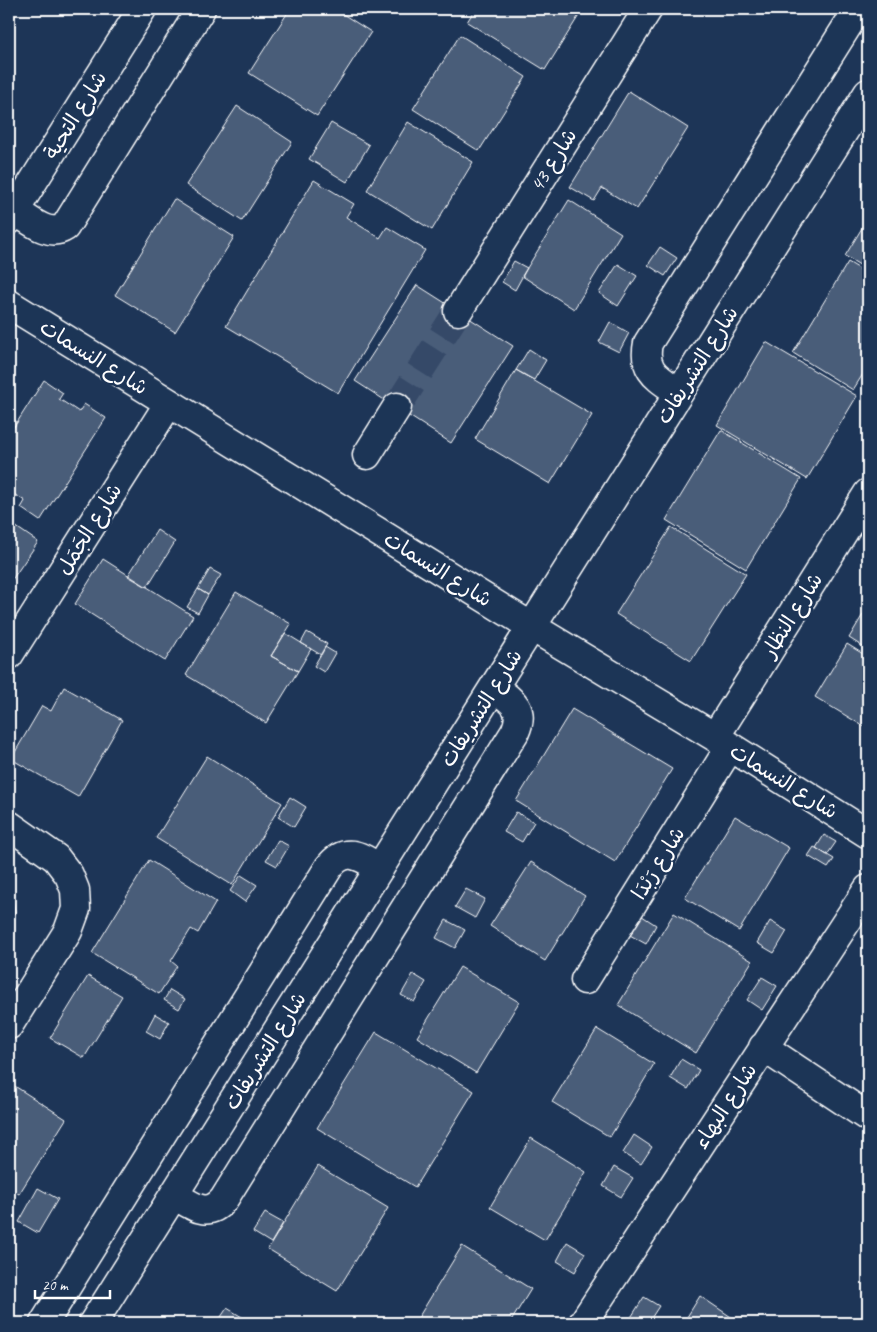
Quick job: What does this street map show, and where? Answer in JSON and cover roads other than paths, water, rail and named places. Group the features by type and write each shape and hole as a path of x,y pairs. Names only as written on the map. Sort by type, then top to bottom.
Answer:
{"street":[{"name":"شارع التحية","path":"12,216 142,9"},
{"path":"12,216 48,230 60,230 64,227 201,9"},
{"name":"شارع 43","path":"458,311 648,9"},
{"path":"679,393 650,370 646,353 648,344 858,9"},
{"name":"شارع التشريفات","path":"93,1323 868,93"},
{"name":"شارع النسمات","path":"9,304 532,627 723,742 868,834"},
{"name":"شارع الجَمَل","path":"9,655 169,403"},
{"path":"367,455 397,408"},
{"name":"شارع النظار","path":"723,742 868,493"},
{"path":"174,1195 199,1209 207,1210 220,1204 229,1190 515,732 520,718 516,706 513,701 494,688"},
{"name":"شارع رَبْدَا","path":"585,980 723,742"},
{"path":"9,825 56,858 65,869 75,890 76,909 68,931 9,1025"},
{"path":"44,1323 329,867 339,857 354,854 380,868"},
{"name":"شارع البهاء","path":"583,1323 868,889"},
{"path":"763,1047 868,1117"}],"tunnel":[{"path":"397,407 458,311"}]}
